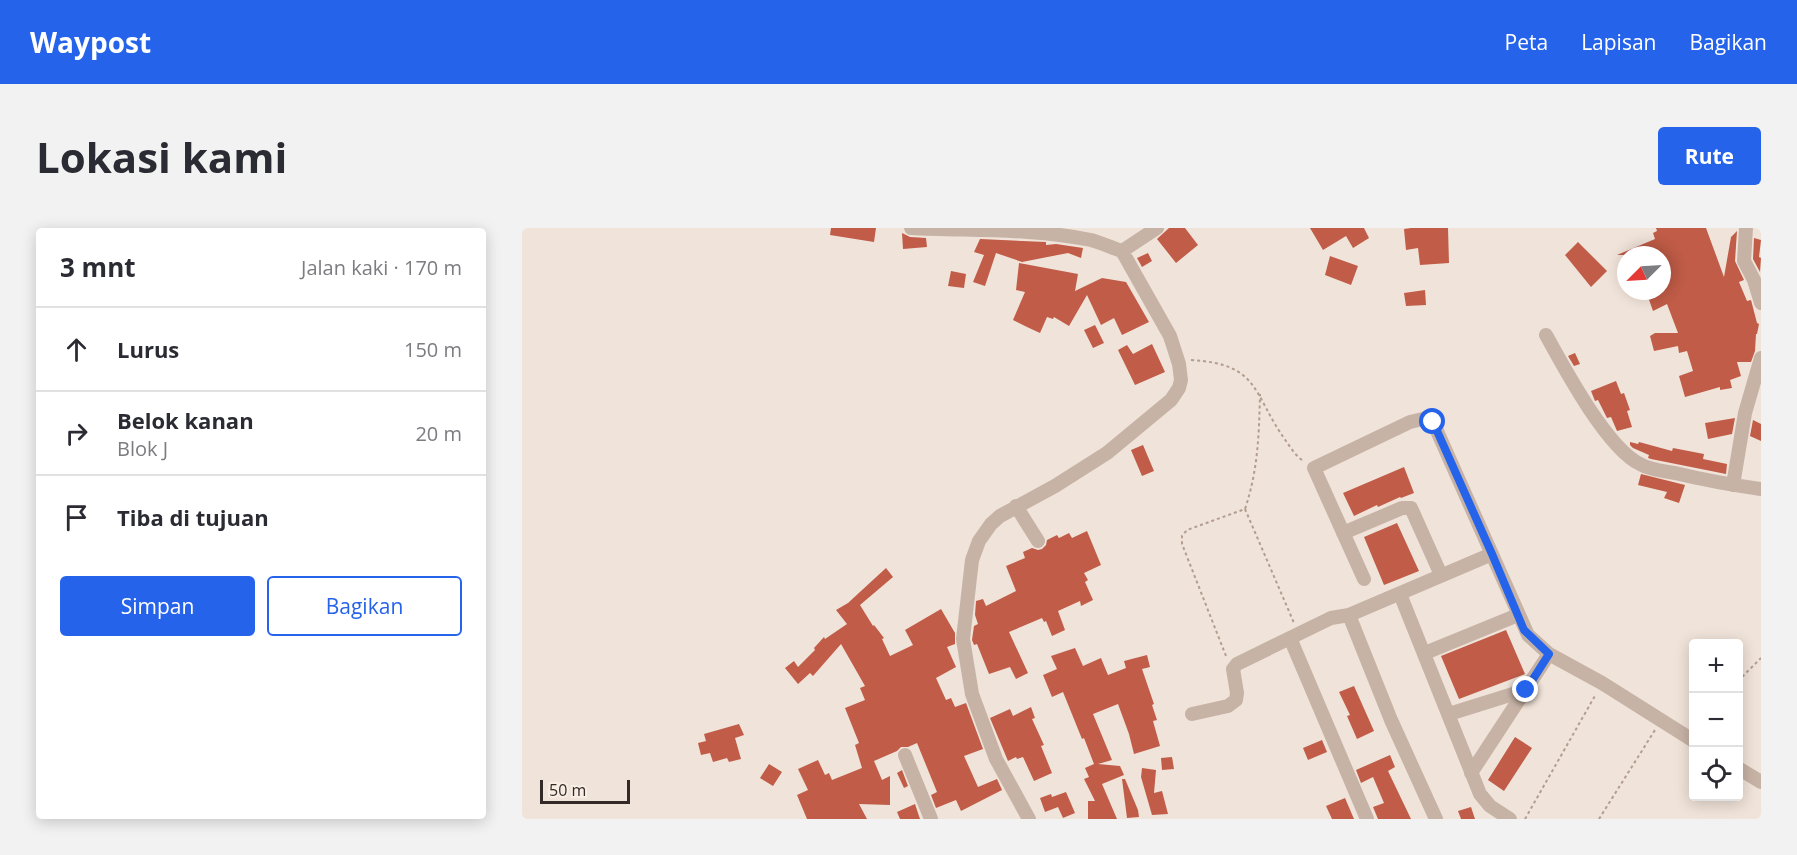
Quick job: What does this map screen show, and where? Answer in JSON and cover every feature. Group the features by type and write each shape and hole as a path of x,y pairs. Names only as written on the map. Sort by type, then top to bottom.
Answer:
{"street":[{"path":"910,228 1065,234 1093,240 1122,251 1170,336 1177,359 1181,380 1171,400 1107,453 991,524 979,541 972,560 963,639 972,694 996,759 1029,819"},
{"path":"1122,251 1157,228"},
{"path":"1746,228 1744,261 1754,280 1761,303"},
{"path":"1546,335 1582,396 1612,440 1628,457 1641,465 1761,489"},
{"path":"1732,485 1746,413 1761,358"},
{"path":"1364,579 1314,468 1410,422 1427,417 1433,422 1524,630 1549,654 1602,683 1689,738"},
{"path":"1016,507 1038,541"},
{"path":"1343,533 1402,508 1411,508 1441,575"},
{"path":"1192,714 1228,706 1236,700 1233,669 1237,664 1331,618 1349,615 1492,554"},
{"path":"1400,594 1480,794 1490,806 1510,819"},
{"path":"1349,615 1391,720 1436,819"},
{"path":"1425,653 1518,615"},
{"path":"1294,636 1367,819"},
{"path":"1471,773 1549,654"},
{"path":"1449,714 1526,690"},
{"path":"905,755 931,819"},
{"path":"1743,771 1761,782"}],"path":[{"path":"1177,359 1218,362 1234,368 1247,377 1260,394 1274,422 1299,459 1314,468"},
{"path":"1260,394 1259,447 1252,488 1245,510 1294,636"},
{"path":"1233,669 1223,652 1182,543 1182,536 1187,530 1245,510"},
{"path":"1743,676 1761,658"},
{"path":"1525,819 1602,683"},
{"path":"1599,819 1661,721"}],"building":[{"path":"831,228 876,228 874,242 830,235"},
{"path":"1169,228 1185,228 1198,245 1176,263 1157,239"},
{"path":"1310,228 1364,228 1369,238 1353,248 1346,236 1323,250"},
{"path":"1448,228 1449,263 1420,265 1418,248 1406,250 1404,229"},
{"path":"1656,228 1706,228 1724,277 1731,237 1737,231 1735,261 1744,280 1739,282 1747,301 1751,300 1759,324 1751,362 1737,362 1741,376 1730,380 1732,388 1720,390 1720,387 1685,397 1679,376 1693,371 1687,351 1679,353 1678,346 1654,351 1650,336 1655,333 1678,333 1667,304 1653,311 1649,300 1671,300 1671,246 1638,246 1655,239 1653,233 1657,231"},
{"path":"902,233 910,237 926,238 927,247 903,249"},
{"path":"1754,238 1761,240 1760,272 1753,259"},
{"path":"980,239 1046,242 1046,245 1056,244 1083,248 1081,258 1068,253 1022,262 996,253 985,286 973,282 984,255 974,252"},
{"path":"1578,242 1607,271 1591,287 1565,255"},
{"path":"1148,253 1152,261 1142,267 1137,258"},
{"path":"1330,256 1358,266 1351,285 1325,275"},
{"path":"1019,263 1078,274 1075,291 1102,278 1126,282 1149,322 1122,335 1114,318 1101,325 1087,295 1069,326 1054,317 1053,319 1047,317 1040,333 1013,320 1025,292 1016,290"},
{"path":"951,271 966,274 964,288 948,286"},
{"path":"1425,290 1426,305 1406,306 1404,293"},
{"path":"1095,325 1104,343 1093,348 1084,330"},
{"path":"1152,344 1165,372 1135,385 1118,350 1127,345 1133,354"},
{"path":"1575,353 1580,364 1574,366 1568,356"},
{"path":"1616,381 1621,394 1624,393 1630,410 1627,411 1632,427 1617,431 1611,417 1607,418 1591,391"},
{"path":"1735,418 1732,434 1708,439 1705,423"},
{"path":"1753,420 1761,424 1761,441 1750,436"},
{"path":"1630,442 1638,444 1639,442 1672,451 1673,448 1704,454 1703,459 1727,464 1726,474 1648,458 1649,455 1633,448"},
{"path":"1143,445 1154,471 1142,476 1131,450"},
{"path":"1404,467 1414,493 1378,507 1377,505 1354,516 1343,493"},
{"path":"1641,474 1685,485 1679,503 1664,498 1667,492 1638,485"},
{"path":"1397,523 1419,571 1384,585 1364,537"},
{"path":"1087,531 1101,565 1084,573 1088,580 1085,582 1093,600 1081,606 1080,601 1058,611 1065,630 1052,636 1046,621 1044,622 1042,618 1009,632 1028,673 1016,679 1010,667 989,674 977,644 974,645 972,640 974,626 978,624 975,615 976,601 983,599 986,606 1016,591 1006,566 1025,558 1023,552 1032,548 1042,549 1047,540 1057,535 1059,538 1069,533 1072,538"},
{"path":"886,568 893,577 860,605 873,626 884,638 882,639 890,656 913,645 905,630 941,609 955,633 955,644 947,647 956,667 936,678 946,700 951,698 955,707 966,703 983,749 964,756 978,787 997,779 1002,790 961,811 956,800 936,808 931,795 937,792 917,743 901,747 874,761 882,780 890,776 890,805 859,804 867,819 807,819 797,795 808,790 798,769 818,760 825,775 829,773 832,780 862,768 855,745 859,743 845,708 865,700 860,688 865,686 841,644 813,676 810,673 798,684 785,668 794,661 798,667 824,637 825,639 847,624 836,610 848,603"},
{"path":"1506,630 1525,674 1459,699 1441,656"},
{"path":"1075,648 1083,666 1101,658 1108,675 1126,668 1124,661 1147,655 1150,667 1142,669 1154,704 1152,705 1157,720 1153,721 1160,746 1134,754 1118,704 1093,714 1112,760 1098,764 1120,766 1124,775 1102,784 1117,819 1088,819 1088,801 1095,801 1084,779 1089,777 1085,768 1094,764 1063,692 1052,697 1043,675 1057,669 1051,656"},
{"path":"1354,686 1374,731 1357,739 1347,716 1350,715 1339,692"},
{"path":"1031,707 1035,718 1032,719 1044,745 1041,746 1052,773 1034,781 1023,757 1017,759 1016,757 1008,761 990,718 1010,709 1013,716"},
{"path":"739,724 744,735 735,738 741,759 729,762 727,758 713,762 710,753 701,755 698,743 706,741 704,734"},
{"path":"1515,737 1532,748 1504,791 1488,780"},
{"path":"1322,740 1327,752 1308,760 1303,748"},
{"path":"1390,755 1395,767 1388,771 1411,819 1378,819 1373,807 1384,803 1373,777 1361,783 1356,770"},
{"path":"1172,757 1174,769 1162,770 1161,758"},
{"path":"769,764 782,772 773,786 760,778"},
{"path":"1142,768 1156,770 1154,793 1162,791 1168,814 1152,815 1141,777"},
{"path":"902,770 908,786 904,788 897,773"},
{"path":"1122,779 1125,779 1139,817 1127,818"},
{"path":"1066,792 1075,813 1063,818 1058,807 1045,812 1040,798"},
{"path":"1345,798 1354,819 1332,819 1326,806"},
{"path":"915,804 920,819 900,819 897,812"},
{"path":"1471,807 1475,819 1461,819 1458,811"}],"route":[{"path":"1433,422 1524,630 1549,654 1526,690"}]}
